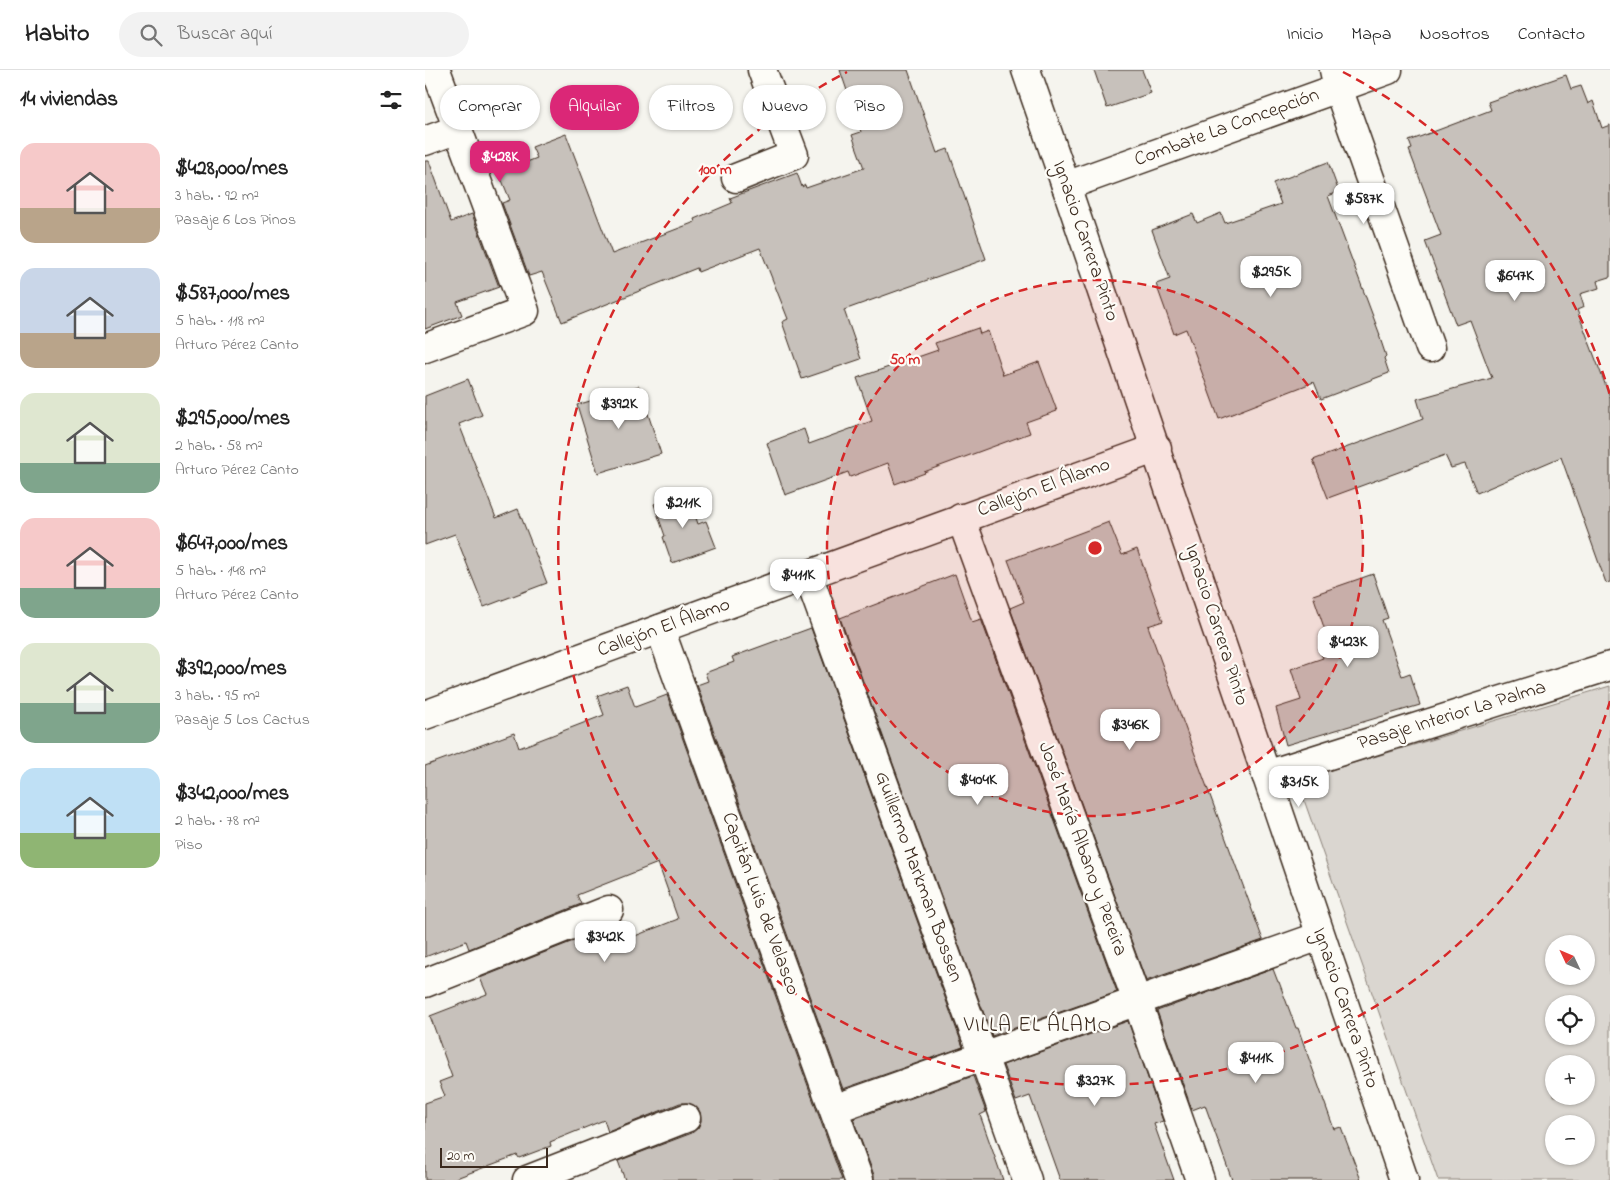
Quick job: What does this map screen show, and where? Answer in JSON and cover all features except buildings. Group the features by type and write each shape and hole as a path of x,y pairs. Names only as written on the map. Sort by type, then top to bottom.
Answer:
{"street":[{"path":"436,70 441,85"},
{"path":"736,178 794,155 762,70"},
{"name":"Ignacio Carrera Pinto","path":"1026,70 1157,448 1320,936 1404,1180"},
{"name":"Combate La Concepción","path":"1066,186 1336,79 1388,70"},
{"path":"1336,79 1430,348"},
{"path":"425,141 454,130"},
{"path":"425,348 525,311 457,130"},
{"name":"Callejón El Álamo","path":"425,715 1157,448"},
{"name":"José María Albano y Pereira","path":"961,518 1137,1001 1200,1180"},
{"name":"Guillermo Markman Bossen","path":"808,575 1027,1180"},
{"name":"Capitán Luis de Velasco","path":"660,629 859,1180"},
{"name":"Pasaje Interior La Palma","path":"1266,774 1610,666"},
{"path":"425,983 609,910"},
{"path":"834,1109 1320,936"},
{"path":"527,1180 686,1118"}],"shaded area":[{"path":"1610,686 1610,1180 1438,1180 1297,780"}],"district":[{"name":"VILLA EL ÁLAMO","path":"1038,1026"}]}
